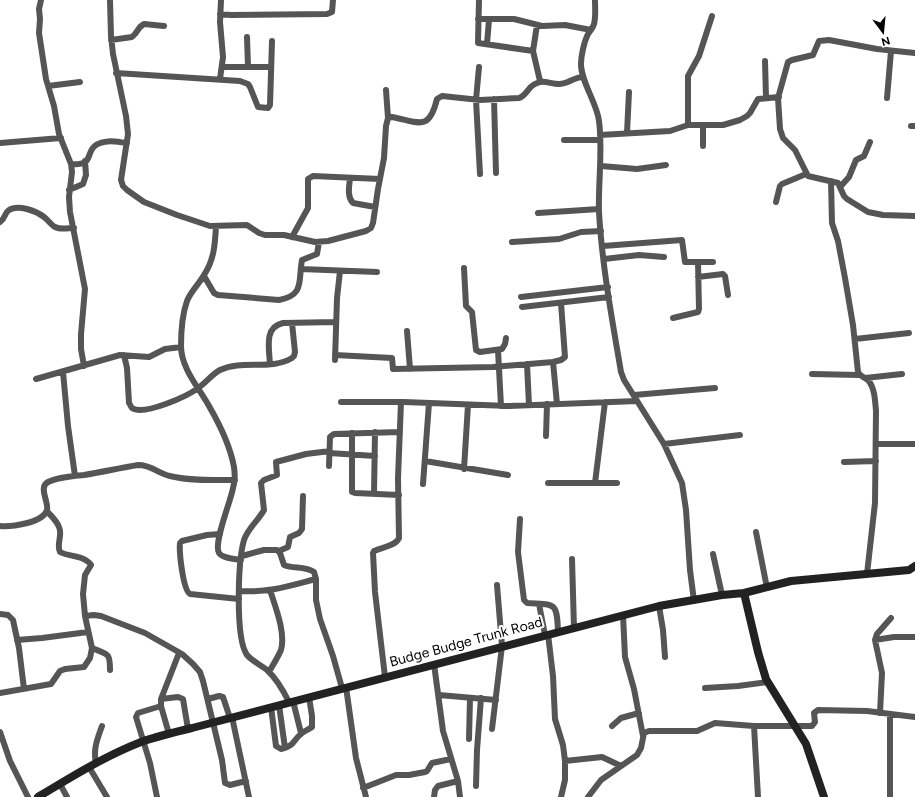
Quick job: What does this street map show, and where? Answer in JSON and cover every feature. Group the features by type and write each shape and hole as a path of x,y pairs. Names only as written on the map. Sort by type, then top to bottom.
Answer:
{"main road":[{"name":"Budge Budge Trunk Road","path":"39,797 93,766 143,742 168,734 502,646 659,606 722,595 744,593 792,581 913,569"},
{"path":"744,593 766,679 806,744 824,797"}],"street":[{"path":"41,0 38,33 48,86 61,138 71,164 72,172 69,190 70,212 85,289 81,334 81,349 84,366"},
{"path":"110,0 111,40 116,73 126,116 128,134 121,176 122,183 127,190 138,199 202,224 216,226 237,224 247,225 265,235 292,237 320,242 366,232 373,223 384,158 388,118 386,90"},
{"path":"220,79 223,57 220,14 221,0"},
{"path":"220,14 327,14 333,10 333,0"},
{"path":"479,0 478,43 533,51"},
{"path":"595,0 594,24 586,40 581,62 583,77 597,110 599,120 601,166 598,190 600,231 621,372 624,380 664,444 682,483 686,510 690,570 694,601"},
{"path":"688,124 688,76 698,56 712,16"},
{"path":"478,19 514,19 537,25 565,25 591,30"},
{"path":"487,44 489,20"},
{"path":"111,40 132,37 144,24 164,26"},
{"path":"537,25 533,51 540,81"},
{"path":"247,37 248,67"},
{"path":"915,53 891,51 829,40 819,41 814,53 811,56 788,62 779,96 780,129 784,138 795,150 808,176 838,183 841,186 847,200 868,212 915,216"},
{"path":"116,73 240,81 248,84 258,107 268,108 270,105 272,41"},
{"path":"887,98 891,51"},
{"path":"765,61 766,98"},
{"path":"479,66 476,100 480,174"},
{"path":"222,67 271,67"},
{"path":"388,118 392,117 422,123 429,120 433,114 437,99 439,97 476,100 521,97 531,86 540,81 562,84 579,77 583,77"},
{"path":"48,86 80,82"},
{"path":"627,133 629,92"},
{"path":"564,140 627,133 670,131 688,124 723,125 740,120 750,113 758,100 779,96"},
{"path":"494,99 496,173"},
{"path":"703,146 704,125"},
{"path":"0,143 61,138"},
{"path":"71,164 79,164 85,161 88,158 92,148 105,141 127,143"},
{"path":"841,186 849,177 856,160 864,156 870,142"},
{"path":"69,190 83,184 86,175 85,161"},
{"path":"601,166 637,169 666,165"},
{"path":"776,202 780,186 782,184 806,174"},
{"path":"292,237 308,208 308,179 313,176 380,180"},
{"path":"350,178 349,193 351,202 375,207"},
{"path":"831,181 832,223 838,241 855,339 859,375"},
{"path":"0,222 5,218 6,212 10,209 23,208 38,213 58,228 74,228"},
{"path":"538,213 599,209"},
{"path":"216,226 213,256 204,276 191,293 183,315 181,347 182,358 220,425 232,458 235,480 220,534 218,548 219,554 225,557 242,558 264,550 279,551 288,547 290,537 299,533 302,529 303,496"},
{"path":"512,242 559,238 581,232 600,231"},
{"path":"602,246 682,240 685,262 713,262"},
{"path":"204,276 214,293 218,295 279,300 288,299 298,291 302,260 317,254 320,242"},
{"path":"604,259 639,255 664,257"},
{"path":"673,318 698,312 698,262"},
{"path":"464,268 466,306 472,312 476,350 480,352 504,348 506,338"},
{"path":"301,269 377,272"},
{"path":"340,271 335,358 392,358 393,369 499,366 553,362 561,360 565,357 561,303"},
{"path":"698,277 723,274 725,276 728,295"},
{"path":"521,297 608,287"},
{"path":"522,307 609,297"},
{"path":"270,364 269,346 272,329 277,324 336,322"},
{"path":"124,355 127,368 128,397 131,407 134,409 146,409 175,401 198,388 219,370 247,364 270,364 289,360 294,356 292,323"},
{"path":"407,331 410,369"},
{"path":"855,339 909,333"},
{"path":"36,379 124,355 149,357 165,349 181,347"},
{"path":"498,350 501,406"},
{"path":"553,362 557,404"},
{"path":"527,364 529,405"},
{"path":"63,372 68,426 75,476"},
{"path":"812,374 859,375 865,378 870,384 874,397 876,411 875,503 867,574"},
{"path":"865,378 902,374"},
{"path":"634,395 714,388"},
{"path":"342,402 401,402 501,406 637,401"},
{"path":"385,677 375,592 373,553 374,551 398,541 400,531 398,478 401,402"},
{"path":"595,483 604,402"},
{"path":"423,484 429,403"},
{"path":"546,436 547,404"},
{"path":"464,469 468,405"},
{"path":"374,494 375,432"},
{"path":"329,466 332,435 337,433 400,432"},
{"path":"352,433 352,492 399,495"},
{"path":"664,444 740,435"},
{"path":"876,444 915,444"},
{"path":"301,734 291,702 275,677 248,656 240,634 239,590 243,546 247,533 264,510 261,483 264,480 277,475 276,462 306,454 330,452 375,456"},
{"path":"425,461 464,469 508,475"},
{"path":"844,462 876,461"},
{"path":"0,526 11,527 21,525 44,515 47,511 48,505 44,487 49,481 138,465 146,465 170,476 196,479 235,480"},
{"path":"548,483 617,483"},
{"path":"0,694 48,685 53,682 60,671 84,666 90,658 92,648 84,616 84,580 90,565 88,561 60,552 59,526 47,511"},
{"path":"520,519 518,552 524,600 526,603 553,606 557,612 558,632"},
{"path":"756,532 766,588"},
{"path":"220,534 207,535 182,541 180,543 182,570 186,591 190,594 239,599"},
{"path":"279,551 284,565 312,570 315,574 316,600 320,620 344,688 356,758 366,797"},
{"path":"713,554 722,595"},
{"path":"572,559 574,628"},
{"path":"239,590 259,592 316,579"},
{"path":"492,730 502,646 497,585"},
{"path":"269,672 281,649 282,641 280,626 270,590"},
{"path":"539,604 547,635 553,676 555,719 563,745 565,761 565,780 560,797"},
{"path":"659,606 665,657"},
{"path":"0,614 8,615 12,618 17,640 24,689"},
{"path":"84,616 94,615 145,633 179,653 194,664 200,672 208,699 222,760 225,783 230,785 246,781"},
{"path":"588,797 601,780 640,752 643,736 633,683 625,657 623,615"},
{"path":"880,714 882,673 875,640 877,634 891,618"},
{"path":"17,640 88,632"},
{"path":"875,640 894,637 915,637"},
{"path":"92,648 108,656 110,659 110,670"},
{"path":"168,734 161,703 179,653"},
{"path":"434,664 443,731 458,781 460,797"},
{"path":"705,688 768,682"},
{"path":"439,695 496,700"},
{"path":"208,699 219,696 222,697 231,718 249,797"},
{"path":"158,797 150,763 136,720 136,715 178,697 183,699 188,729"},
{"path":"275,706 285,748 292,745 301,734 310,729 312,724 309,697"},
{"path":"469,739 470,698"},
{"path":"476,786 481,698"},
{"path":"643,736 644,733 649,731 697,731 715,724 796,727 812,726 814,724 814,713 818,710 852,710 915,717"},
{"path":"612,726 621,718 639,713"},
{"path":"890,715 890,797"},
{"path":"102,726 95,745 93,766 107,797"},
{"path":"754,726 758,797"},
{"path":"0,732 10,761 28,797"},
{"path":"565,761 602,757 621,766"},
{"path":"363,788 396,775 425,772 432,763 451,759"},
{"path":"434,797 435,790 438,786 458,781"},
{"path":"60,784 67,797"}]}
